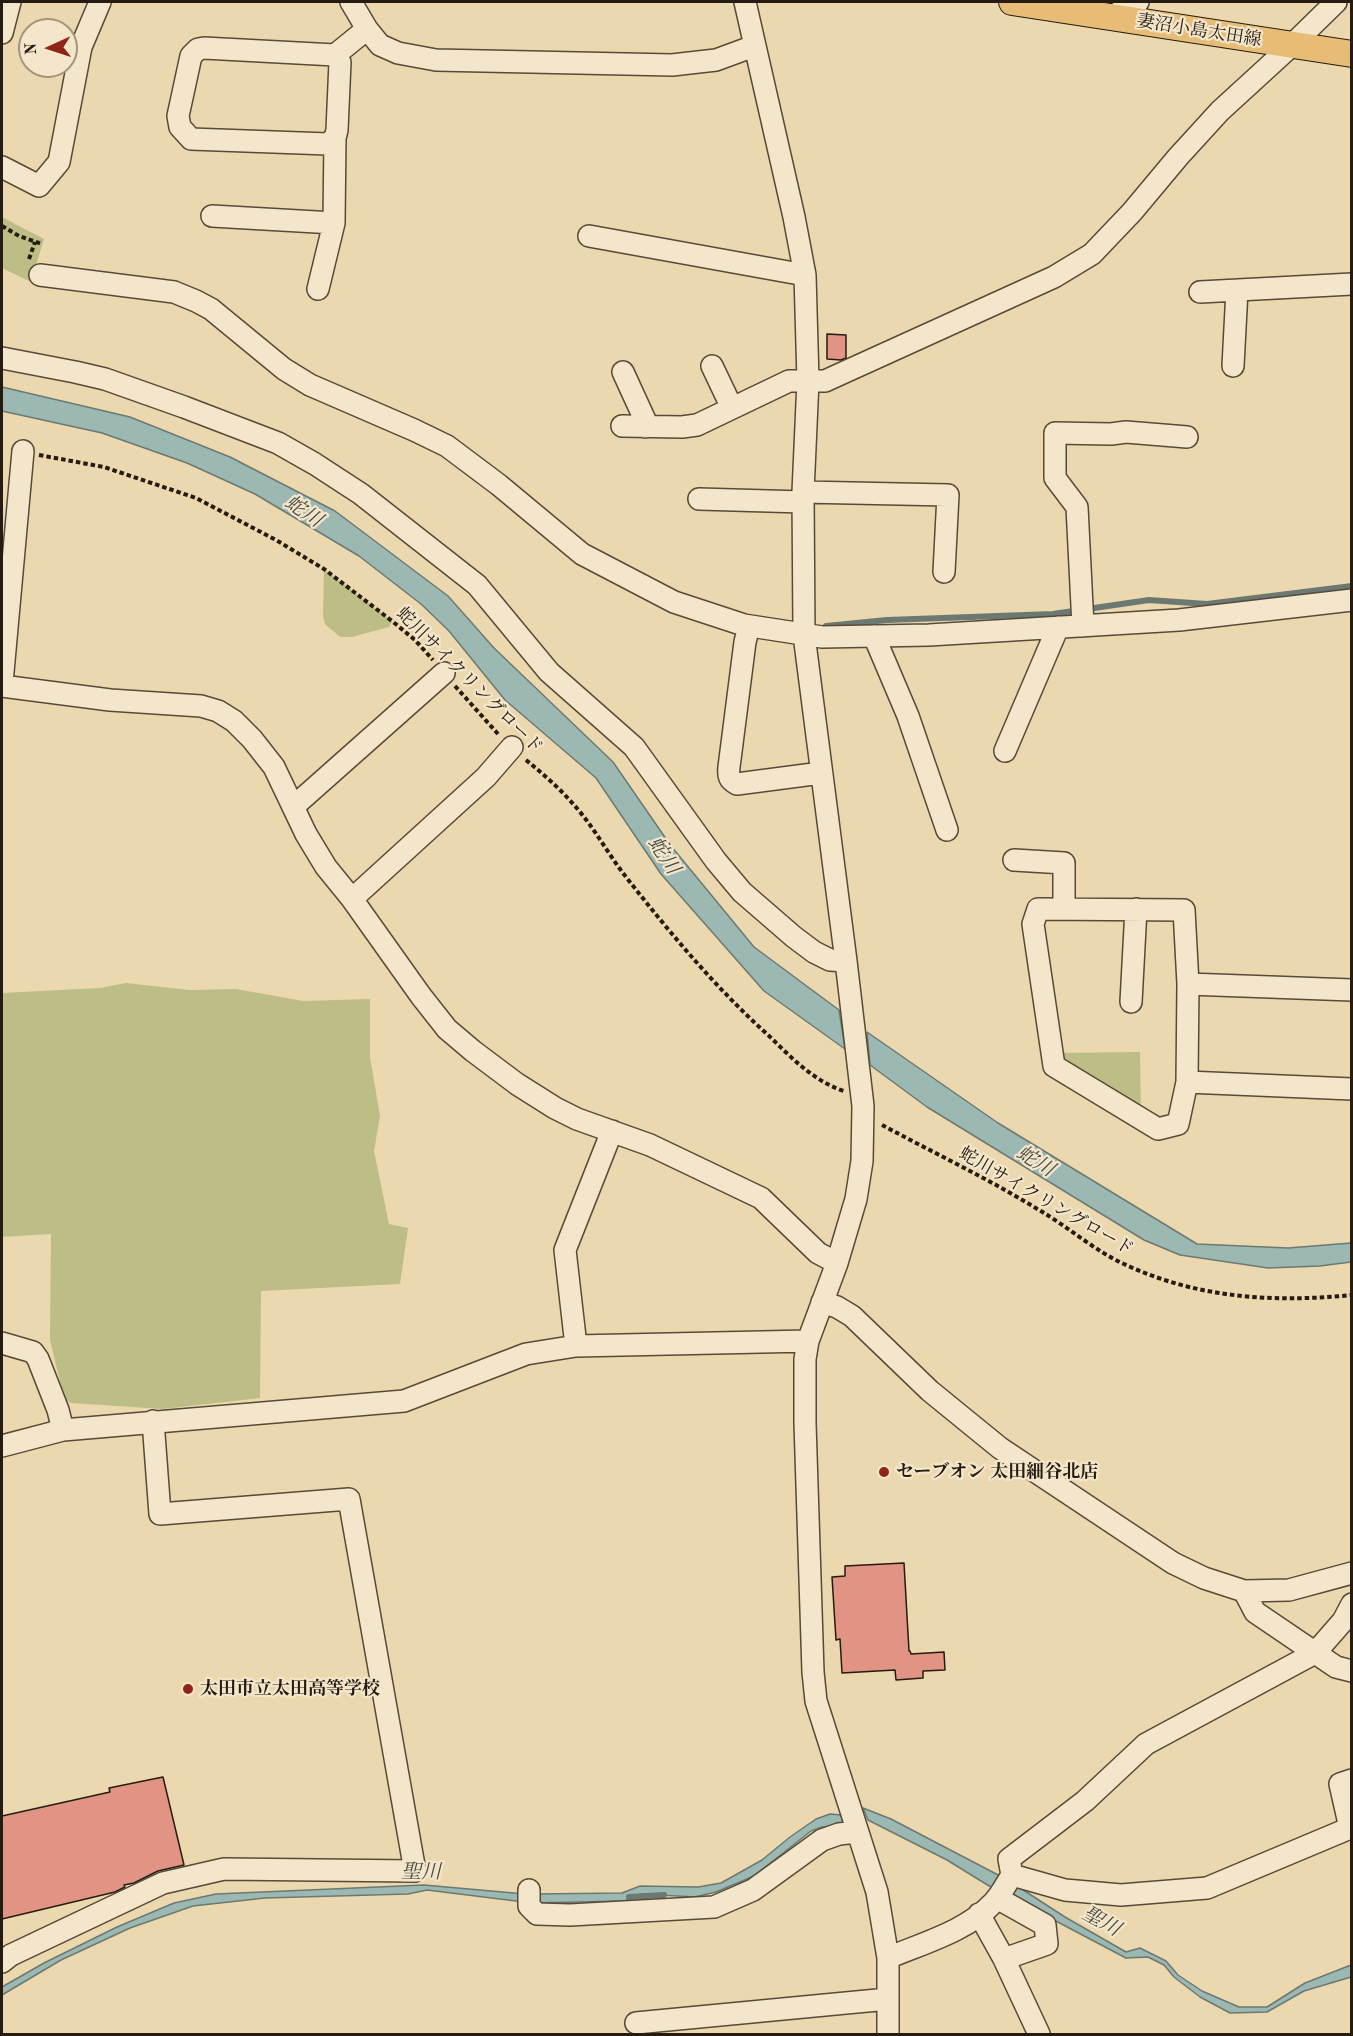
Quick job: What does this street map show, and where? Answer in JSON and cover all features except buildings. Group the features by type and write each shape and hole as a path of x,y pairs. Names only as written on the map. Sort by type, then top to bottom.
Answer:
{"main road":[{"name":"妻沼小島太田線","path":"1012,2 1352,54"}],"street":[{"path":"2,33 10,2"},
{"path":"2,167 39,186 59,162 81,47 100,2"},
{"path":"351,2 367,30 380,45 398,53 436,60 672,65 716,60 754,46"},
{"path":"745,2 805,275 808,381 803,497 804,635 850,994 856,1091 864,1134 856,1199 837,1263 808,1341 804,1382 814,1686 819,1712 877,1892 888,1958 888,2034"},
{"path":"1110,17 1138,2"},
{"path":"622,426 697,425 789,381 825,381 1054,277 1092,254 1220,111 1336,2"},
{"path":"335,138 328,144 320,145 191,139 180,127 178,116 191,57 198,49 204,48 335,55 367,30"},
{"path":"318,289 334,223 335,138 340,62 335,55"},
{"path":"212,216 334,223"},
{"path":"589,236 805,275"},
{"path":"40,275 174,292 196,301 211,309 284,369 310,385 447,446 499,485 582,554 674,602 749,626 822,637 928,635 1179,620 1352,600"},
{"path":"1200,292 1352,284"},
{"path":"1233,366 1238,290"},
{"path":"2,358 105,379 184,407 278,443 361,494 477,585 549,672 634,747 701,842 742,892 794,938 814,952 830,960 846,961"},
{"path":"712,366 732,408"},
{"path":"623,372 645,420 645,427"},
{"path":"1083,626 1077,507 1055,478 1054,433 1126,432 1187,437"},
{"path":"23,452 2,685 110,700 201,706 218,711 234,721 274,766 306,834 326,867 352,898 447,1029 517,1084 555,1108 577,1119 650,1145 761,1198 818,1253 837,1263"},
{"path":"699,499 948,495 944,572"},
{"path":"749,626 728,775 731,782 737,784 820,773"},
{"path":"1005,751 1058,627"},
{"path":"873,636 908,716 947,830"},
{"path":"293,807 444,673"},
{"path":"352,898 486,777 512,747"},
{"path":"1014,860 1064,863 1064,909"},
{"path":"1038,909 1136,909 1184,910 1188,984 1187,1082 1178,1124 1158,1128 1054,1066 1033,924 1038,909"},
{"path":"1131,1002 1136,909"},
{"path":"1188,984 1352,990"},
{"path":"1187,1082 1352,1089"},
{"path":"576,1346 565,1250 612,1131"},
{"path":"822,1302 837,1307 852,1316 930,1391 1000,1448 1173,1563 1204,1578 1244,1591 1289,1590 1352,1573"},
{"path":"2,1446 63,1430 405,1401 526,1354 576,1346 808,1341"},
{"path":"2,1343 33,1352 38,1359 63,1430"},
{"path":"2,1962 11,1955 163,1883 224,1869 415,1871 349,1499 160,1514 153,1421"},
{"path":"1244,1591 1255,1612 1336,1667 1352,1671"},
{"path":"888,1958 961,1927 979,1914 997,1898 1012,1875 1009,1859 1085,1801 1146,1744 1315,1653 1343,1621 1352,1604"},
{"path":"1012,1875 1065,1890 1121,1895 1207,1888 1350,1828 1340,1784 1352,1780"},
{"path":"529,1898 537,1914 570,1915 714,1907 753,1890 822,1840 839,1834 857,1832"},
{"path":"997,1898 1045,1925 1047,1944 1004,1959"},
{"path":"979,1914 1004,1959 1039,2034"},
{"path":"636,2023 888,1999"}],"path":[{"path":"2,226 19,236 42,244"},
{"name":"蛇川サイクリングロード","path":"23,452 104,467 196,498 276,540 324,569 392,621 415,640 512,747 551,780 584,817 623,873 674,939 732,1003 825,1085 856,1091"},
{"name":"蛇川サイクリングロード","path":"875,1122 1039,1209 1122,1264 1179,1285 1231,1296 1275,1300 1308,1300 1352,1295"}],"green space":[{"path":"2,217 44,239 31,282 2,268"},
{"path":"324,569 392,621 389,627 352,637 340,637 325,624 323,616"},
{"path":"126,983 189,990 236,989 303,1001 370,999 370,1057 380,1116 374,1151 389,1224 408,1228 400,1284 261,1291 260,1398 163,1409 71,1403 64,1398 50,1340 51,1234 2,1237 2,993 100,988"},
{"path":"1140,1052 1141,1118 1052,1053"}],"water":[{"name":"蛇川","path":"2,387 130,417 230,457 335,511 448,596 494,648 613,762 671,846 754,947 839,1010 845,1049 764,991 661,874 596,778 505,700 449,631 421,604 359,556 255,494 187,463 102,433 2,411"},
{"name":"蛇川","path":"867,1032 998,1123 1197,1244 1288,1248 1351,1243 1351,1262 1268,1268 1180,1255 1144,1240 927,1107 870,1065"},
{"path":"863,1808 891,1819 1002,1877 994,1889 947,1860 868,1820"},
{"path":"830,1814 841,1815 844,1825 822,1827 811,1831 754,1876 716,1892 695,1897 642,1894 625,1901 533,1903 533,1894 622,1893 640,1886 698,1887 721,1883 762,1860 816,1819"},
{"path":"1014,1884 1126,1952 1140,1948 1166,1961 1178,1975 1202,1991 1239,2007 1267,2007 1305,1983 1351,1965 1351,1977 1304,1991 1267,2012 1230,2013 1200,1997 1174,1977 1164,1965 1148,1957 1126,1958 1033,1909 1009,1894"},
{"path":"424,1885 525,1894 524,1902 427,1890 408,1894 265,1898 193,1906 130,1928 61,1960 2,1995 2,1987 44,1963 117,1927 174,1903 216,1894"}],"waterway":[{"path":"826,626 887,620 1053,614 1149,600 1207,604 1352,586"},
{"name":"聖川","path":"629,1897 664,1895"}],"place":[{"name":"セーブオン 太田細谷北店","path":"884,1472"},
{"name":"太田市立太田高等学校","path":"188,1689"}]}
